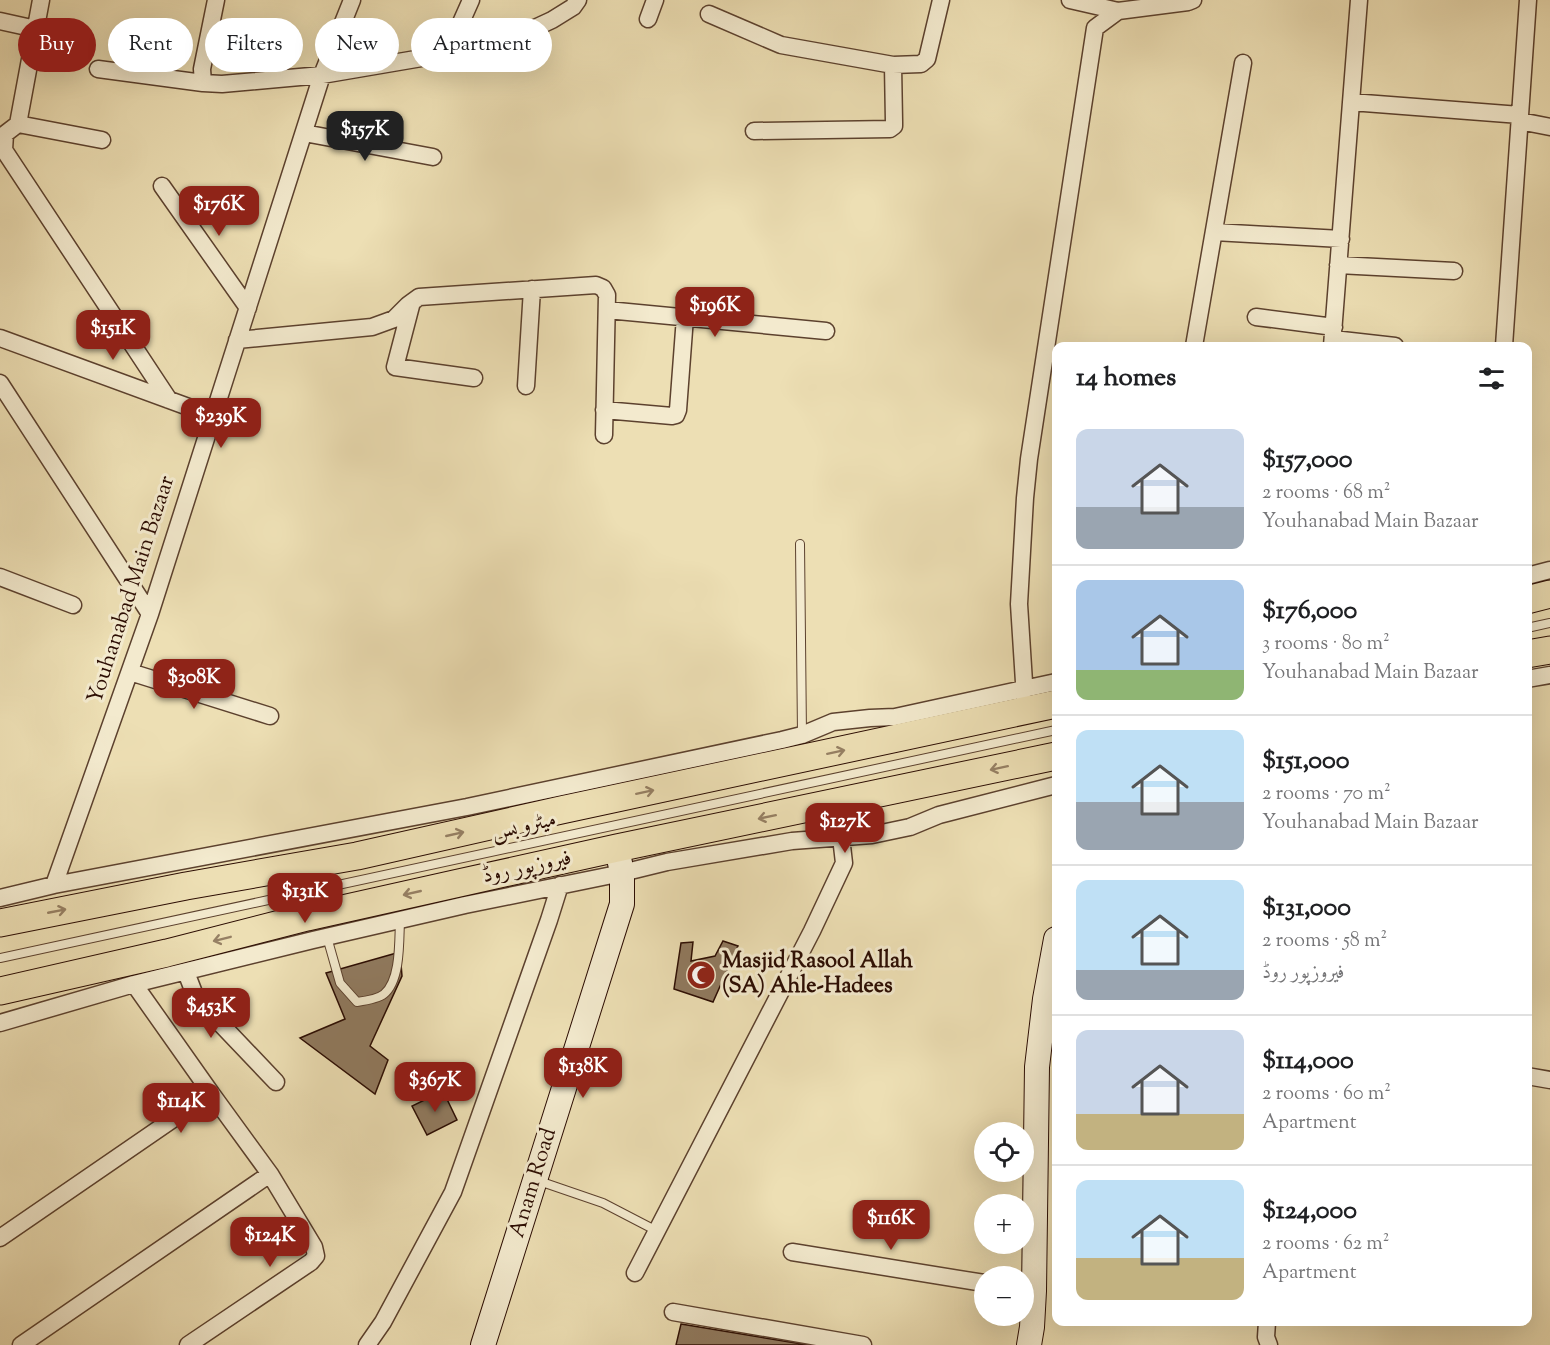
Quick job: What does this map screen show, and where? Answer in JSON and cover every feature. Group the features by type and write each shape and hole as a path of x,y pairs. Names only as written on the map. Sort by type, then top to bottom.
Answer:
{"main road":[{"path":"1532,599 1550,594"},
{"path":"1532,653 1550,650"},
{"path":"0,923 186,886 357,856 1025,700 1052,703"},
{"name":"فیروزپور روڈ","path":"0,991 167,953 316,931 462,894 620,860 828,805 1052,752"}],"street":[{"path":"38,18 41,0"},
{"path":"203,83 202,69 216,0"},
{"name":"Youhanabad Main Bazaar","path":"54,885 150,614 322,75 352,0"},
{"path":"463,18 471,0"},
{"path":"552,20 573,7 578,0"},
{"path":"648,19 656,0"},
{"path":"709,14 781,45 893,65 921,64 927,59 941,0"},
{"path":"1070,0 1118,11 1193,0"},
{"path":"1333,338 1359,0"},
{"path":"1504,342 1528,0"},
{"path":"1025,700 1019,604 1029,459 1095,28 1118,11"},
{"path":"0,21 18,25"},
{"path":"98,69 222,84 322,75 411,60"},
{"path":"1195,342 1242,63"},
{"path":"754,131 890,129 894,126 893,65"},
{"path":"28,72 18,124 5,134 4,150 169,400"},
{"path":"1351,102 1520,118 1550,127"},
{"path":"18,124 102,140"},
{"path":"304,133 433,157"},
{"path":"162,186 248,308"},
{"path":"1214,232 1341,239"},
{"path":"1338,265 1454,271"},
{"path":"237,340 372,327 394,319 419,297 596,285 603,288 607,295 603,435"},
{"path":"526,386 532,289"},
{"path":"412,302 395,367 474,378"},
{"path":"607,310 826,331"},
{"path":"604,410 676,415 685,317"},
{"path":"1256,317 1333,338 1364,342"},
{"path":"0,338 213,416"},
{"path":"0,383 150,614"},
{"path":"1532,575 1550,570"},
{"path":"0,578 73,605"},
{"path":"130,672 270,716"},
{"path":"1532,678 1550,675"},
{"path":"0,898 54,885 467,807 802,735 833,722 895,717 1025,700 1052,684"},
{"path":"0,1023 134,984 186,972 316,931 400,919 462,894 560,885 620,860 667,862 769,845 872,836 910,827 939,815 1052,786"},
{"path":"635,1273 812,931 844,863 841,837"},
{"name":"Anam Road","path":"483,1345 622,904 620,860"},
{"path":"367,1345 383,1322 453,1192 560,885"},
{"path":"1029,1266 1036,1067 1052,961"},
{"path":"186,972 196,998 276,1082"},
{"path":"134,984 270,1174 314,1247 316,1256 311,1262 188,1345"},
{"path":"1532,1077 1550,1080"},
{"path":"0,1238 211,1093"},
{"path":"21,1345 270,1174"},
{"path":"792,1252 974,1281"},
{"path":"673,1312 863,1345"},
{"path":"1029,1345 1032,1326"},
{"path":"1267,1326 1266,1337 1269,1345"}],"lane":[{"path":"800,544 802,735"},
{"path":"1532,627 1550,622"},
{"name":"میٹرو بس","path":"0,958 1052,752"},
{"path":"316,931 340,983 357,1002 383,996 391,984 397,967 400,919"},
{"path":"535,1180 603,1203 657,1231"}],"building":[{"name":"Masjid Rasool Allah (SA) Ahle-Hadees","path":"723,941 738,946 713,1002 674,989 681,943 693,942 691,961 715,956"},
{"path":"400,952 402,976 370,1046 388,1060 375,1094 300,1038 345,1019 326,973"},
{"path":"443,1091 457,1120 427,1135 412,1106"},
{"path":"681,1324 808,1345 676,1345"}],"place":[{"name":"Masjid Rasool Allah (SA) Ahle-Hadees","path":"701,975"}]}
